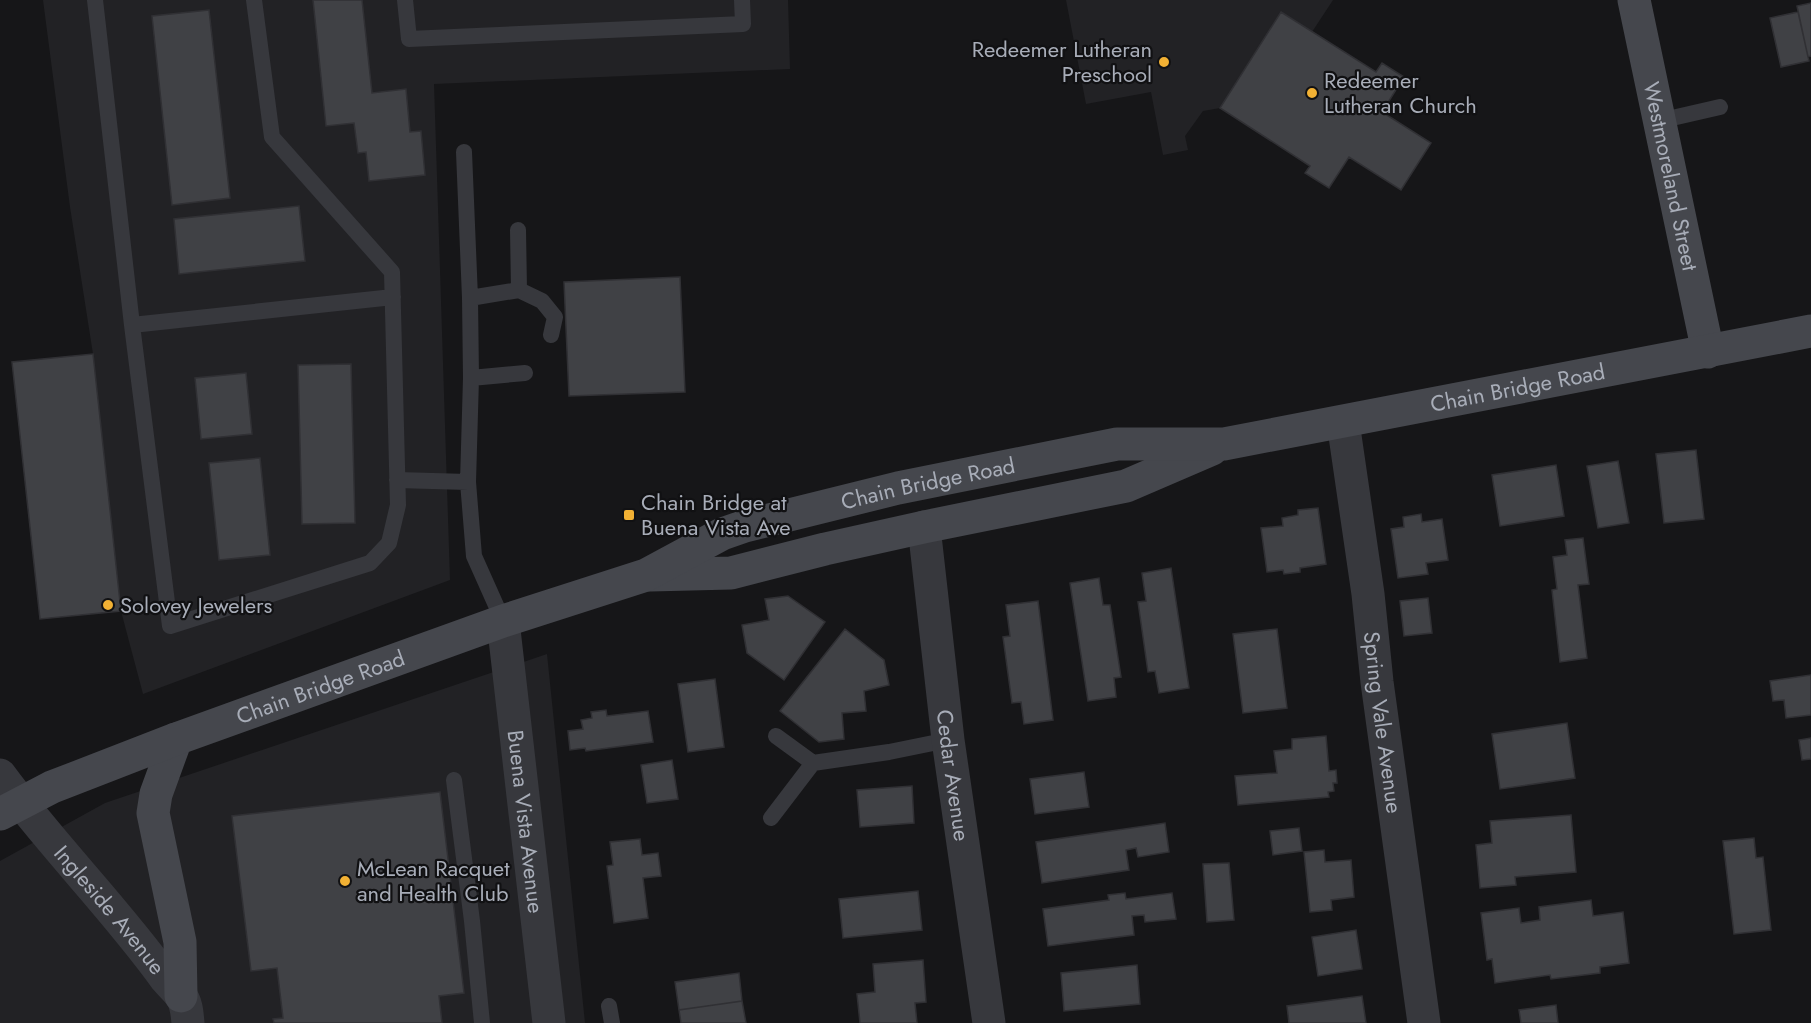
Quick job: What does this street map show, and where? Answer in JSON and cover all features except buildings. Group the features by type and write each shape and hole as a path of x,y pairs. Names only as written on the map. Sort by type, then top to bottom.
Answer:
{"main road":[{"name":"Westmoreland Street","path":"1634,0 1708,352"},
{"name":"Chain Bridge Road","path":"10,808 52,787 176,739 503,621 646,575 722,534 745,526 898,488 1118,444 1224,444 1811,331"},
{"name":"Chain Bridge Road","path":"646,575 731,573 924,527 1126,486 1224,444"},
{"path":"176,739 156,794 153,813 180,942 185,1010"}],"street":[{"name":"Spring Vale Avenue","path":"1343,422 1368,594 1377,682 1424,1023"},
{"name":"Cedar Avenue","path":"924,527 948,740 989,1023"},
{"name":"Buena Vista Avenue","path":"503,621 549,1023"},
{"name":"Ingleside Avenue","path":"0,775 10,808 147,951 185,1010"}],"lane":[{"path":"95,0 132,325 170,626 370,563 389,543 398,505 392,272 272,136 254,0"},
{"path":"405,0 409,39 743,24 742,0"},
{"path":"1659,121 1720,107"},
{"path":"464,152 471,378 468,482 474,556 503,621"},
{"path":"518,230 519,291"},
{"path":"470,298 519,291 542,301 555,317 551,334"},
{"path":"132,325 393,297"},
{"path":"471,378 525,373"},
{"path":"397,480 468,482"},
{"path":"776,736 813,763 889,752 948,740"},
{"path":"771,818 813,763"},
{"path":"454,780 482,1023"}],"shaded area":[{"path":"43,0 788,0 790,69 434,84 450,580 143,694 121,611 93,354 70,207"},
{"name":"Redeemer Lutheran Preschool","path":"1066,0 1333,0 1312,32 1281,12 1220,108 1203,111 1185,136 1188,150 1163,155 1151,92 1086,104"},
{"path":"547,654 585,1023 0,1023 0,861 105,803"}],"place":[{"name":"Redeemer Lutheran Preschool","path":"1164,62"},
{"name":"Redeemer Lutheran Church","path":"1312,93"},
{"name":"Chain Bridge at Buena Vista Ave","path":"629,515"},
{"name":"Solovey Jewelers","path":"108,605"},
{"name":"McLean Racquet and Health Club","path":"345,881"}]}
